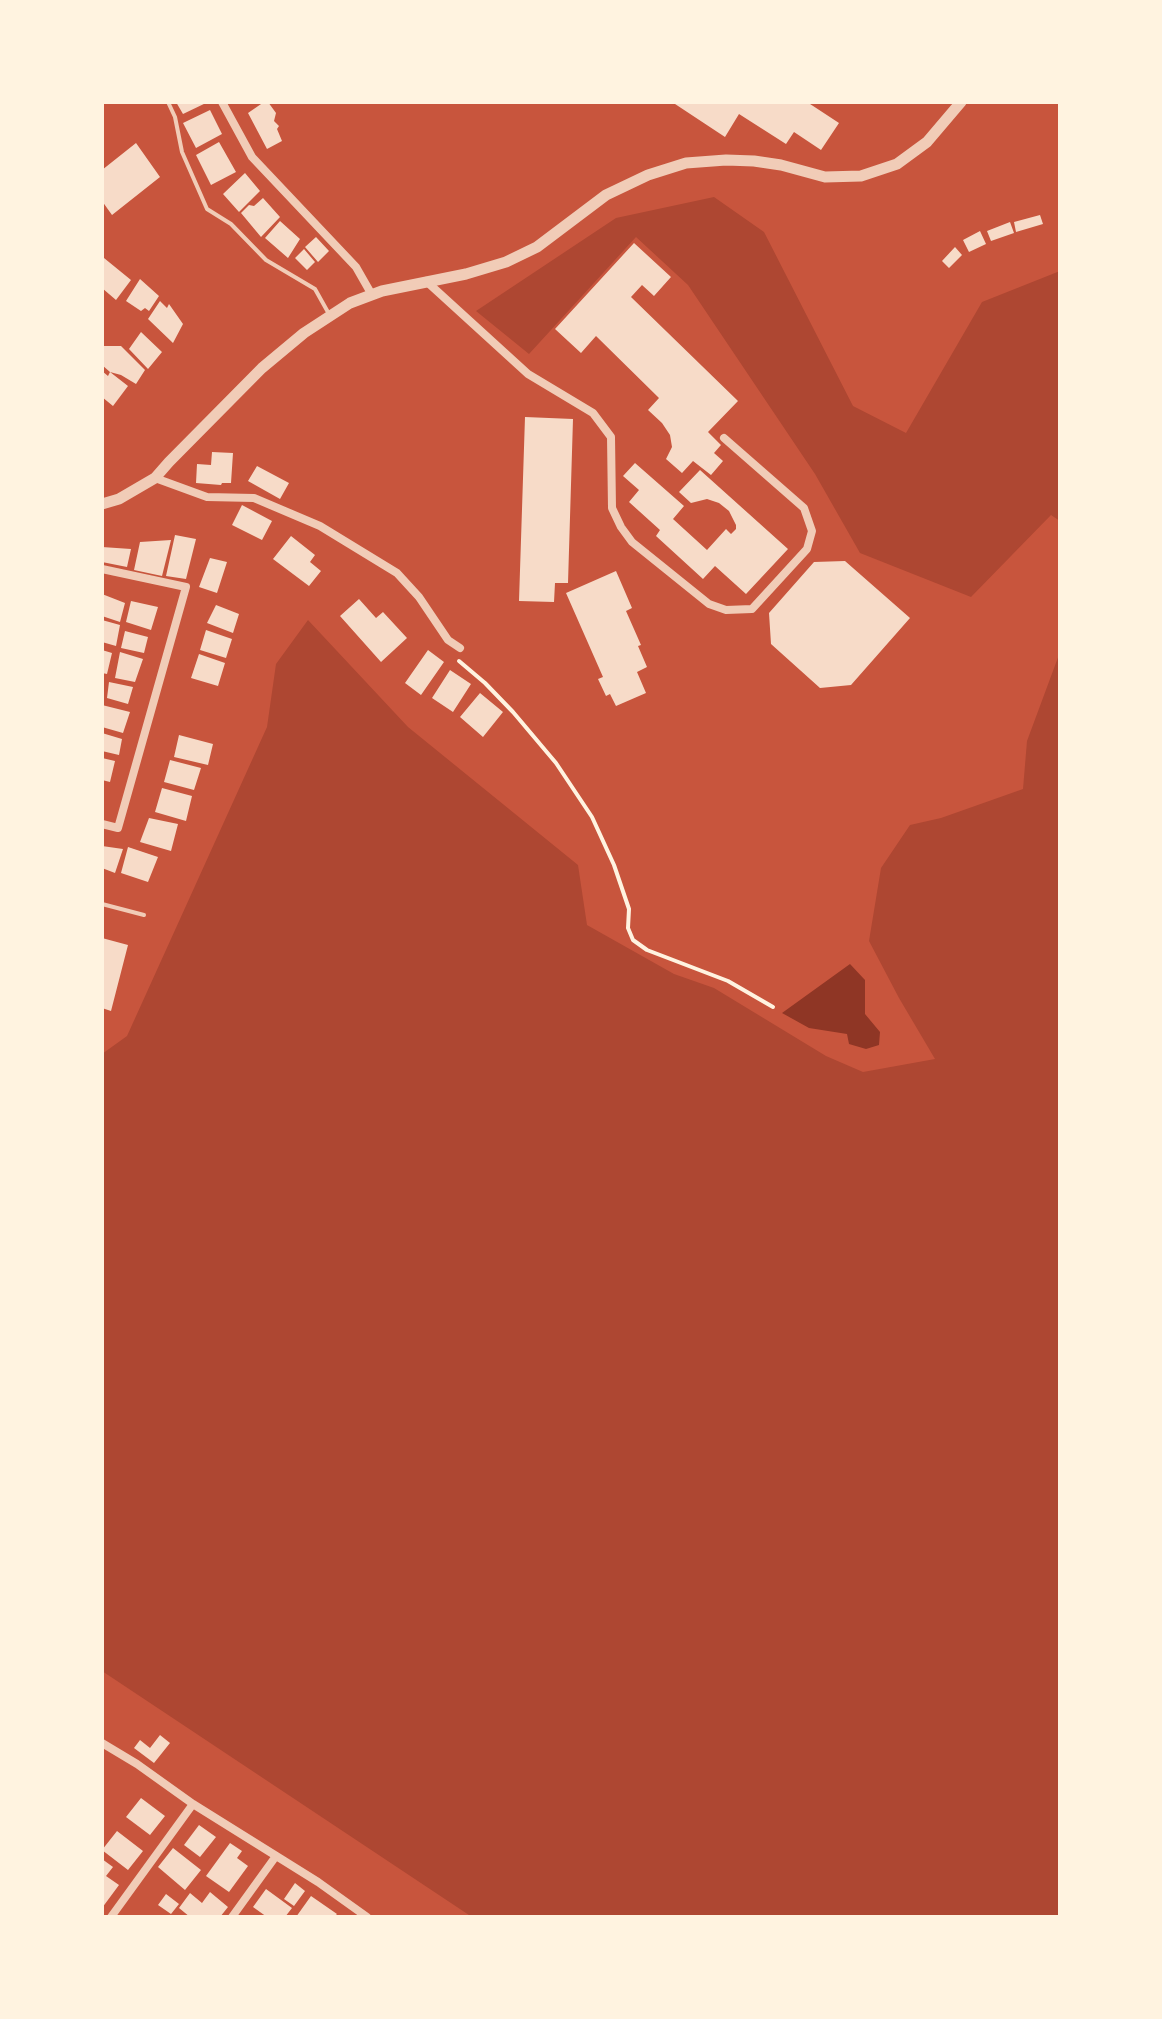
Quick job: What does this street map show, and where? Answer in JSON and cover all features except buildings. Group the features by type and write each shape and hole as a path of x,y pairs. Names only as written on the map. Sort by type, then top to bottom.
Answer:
{"street":[{"path":"222,102 252,157 356,267 372,295"},
{"path":"102,504 119,499 155,478 262,368 304,333 350,303 506,262 537,247 606,195 648,175 686,163 754,161 825,177 861,176 897,164 927,142 961,102"},
{"path":"426,281 528,374 593,413 611,437 612,508 632,542 709,604 726,610 752,609 807,549 812,531 804,508 724,438"},
{"path":"155,478 207,497 254,498 320,526 397,573 419,597 448,640 460,648"},
{"path":"102,569 186,587 118,828 102,824"},
{"path":"103,1746 137,1764 367,1917"},
{"path":"111,1917 193,1804"},
{"path":"232,1917 276,1856"},
{"path":"348,1917 355,1908"}],"lane":[{"path":"168,102 175,117 182,152 207,209 231,224 266,260 315,289 331,316"},
{"path":"102,904 144,915"}],"path":[{"path":"457,660 513,712 556,763 592,817 614,865 629,909 628,928 633,940 647,950 728,981 773,1007"}],"shaded area":[{"path":"714,197 764,232 853,406 906,433 982,302 1060,271 1060,521 1051,515 971,597 860,553 815,474 688,285 636,237 529,354 476,311 616,218"},
{"path":"308,620 408,727 578,865 587,925 674,974 714,988 826,1056 863,1072 935,1059 869,941 881,868 910,825 941,818 1023,789 1027,741 1060,652 1060,1917 472,1917 102,1671 102,1054 127,1036 267,727 276,664"},
{"path":"850,964 865,980 865,1014 880,1032 879,1045 866,1049 849,1044 847,1034 809,1028 782,1013"}]}
